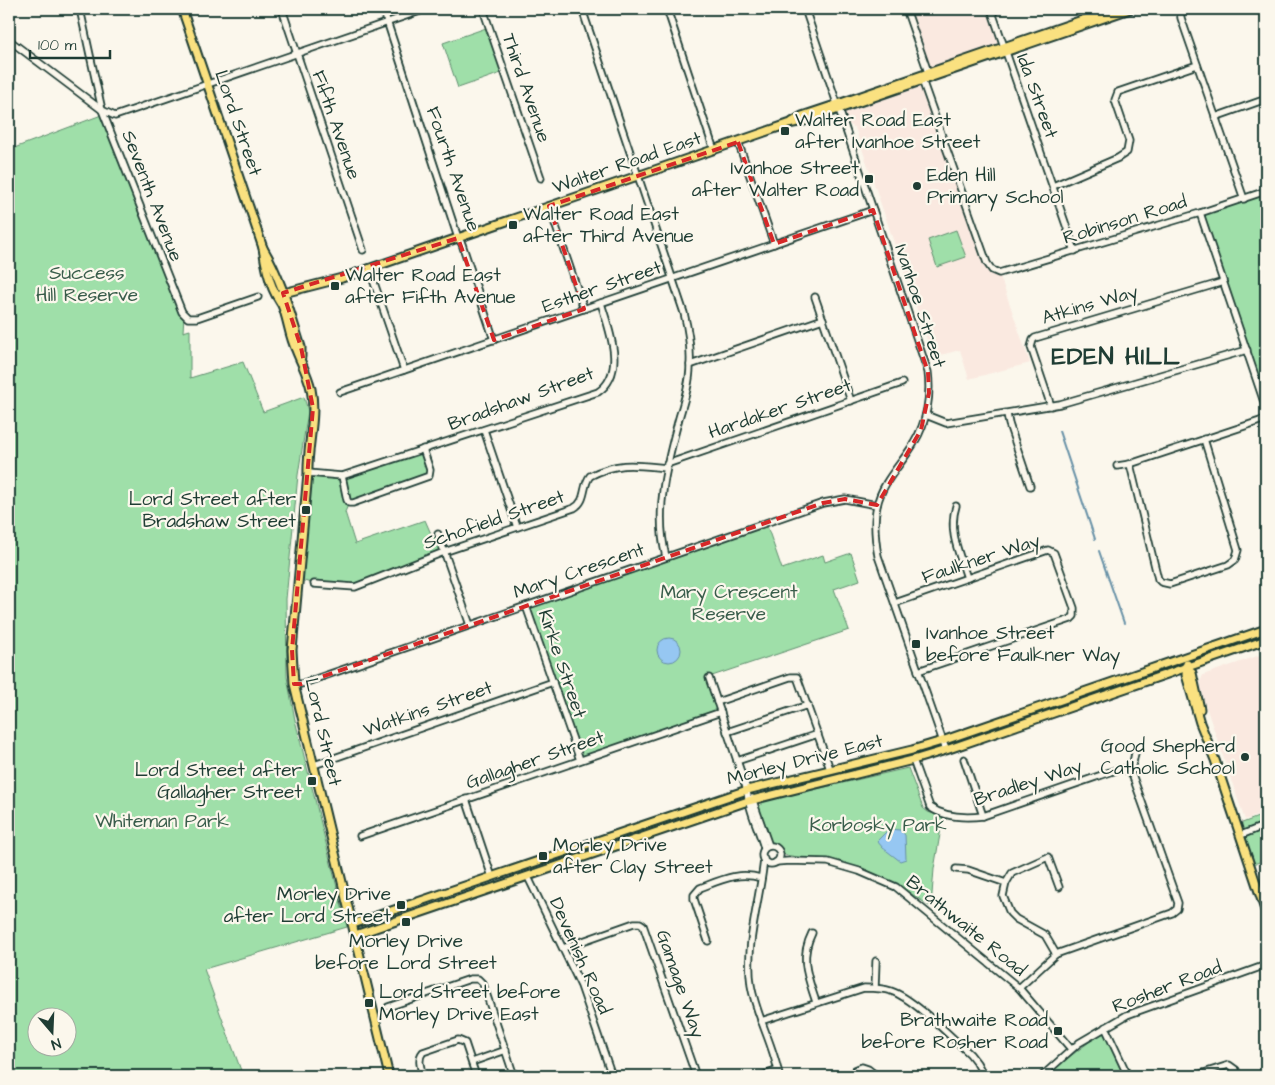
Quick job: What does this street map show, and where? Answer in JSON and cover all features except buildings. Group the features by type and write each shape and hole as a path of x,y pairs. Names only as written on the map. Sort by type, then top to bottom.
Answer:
{"main road":[{"name":"Lord Street","path":"182,9 263,248 272,262 282,307 296,349 302,360 312,397 312,419 307,462 308,473 292,650 294,684 389,1076"},
{"name":"Walter Road East","path":"1005,50 1114,9"},
{"name":"Walter Road East","path":"280,294 320,285 788,124 804,121 838,106 1130,9"},
{"name":"Morley Drive East","path":"352,924 747,790 942,741 1266,629"},
{"name":"Morley Drive East","path":"355,935 750,800 913,760 946,750 1266,640"},
{"path":"1186,668 1188,661 1198,653"},
{"path":"1163,665 1179,664 1192,673 1214,760 1263,895 1266,912"}],"street":[{"name":"Seventh Avenue","path":"80,9 102,110 184,315 188,318 197,318 258,297"},
{"name":"Fifth Avenue","path":"282,9 364,250"},
{"name":"Fourth Avenue","path":"383,9 458,238 462,244 494,340"},
{"path":"9,40 102,110 115,116 426,9"},
{"name":"Third Avenue","path":"483,9 541,178"},
{"path":"582,9 687,323 690,364 684,401 666,466 661,512 662,539 666,557"},
{"path":"667,9 714,150"},
{"name":"Ivanhoe Street","path":"805,9 928,372 929,393 926,416 915,442 890,476 877,505 875,521 877,547 946,750"},
{"path":"906,9 929,76"},
{"name":"Ida Street","path":"991,9 1075,251"},
{"path":"1175,9 1181,18"},
{"path":"1180,9 1181,18 1244,199"},
{"path":"1053,186 1118,158 1126,152 1129,141 1114,100 1118,92 1197,64"},
{"name":"Robinson Road","path":"922,79 984,254 992,270 999,273 1200,213 1266,191"},
{"path":"1215,117 1266,99"},
{"path":"738,142 774,244"},
{"path":"549,206 584,309"},
{"name":"Esther Street","path":"340,392 873,210"},
{"path":"1200,213 1266,408"},
{"path":"368,268 404,370"},
{"name":"Atkins Way","path":"1051,406 1032,347 1033,340 1223,282"},
{"path":"815,297 850,401"},
{"name":"Bradshaw Street","path":"308,473 342,476 598,392 606,386 612,377 614,352 601,304"},
{"path":"690,364 823,319"},
{"path":"926,416 946,423 1051,406 1246,350"},
{"name":"Hardaker Street","path":"666,466 902,383"},
{"path":"1007,414 1030,486"},
{"path":"1116,466 1130,464 1266,419"},
{"path":"484,430 517,527"},
{"path":"1130,464 1158,580 1170,584 1220,568 1232,563 1238,554 1238,550 1204,440"},
{"path":"342,476 347,500 349,503 353,503 429,476 430,470 422,449"},
{"name":"Schofield Street","path":"314,584 355,587 444,552 578,506 583,499 588,479 594,473 624,464 666,466"},
{"name":"Mary Crescent","path":"294,684 301,684 823,503 845,500 877,505"},
{"path":"956,506 952,529 967,578"},
{"path":"438,534 470,625"},
{"name":"Faulkner Way","path":"895,603 1048,550 1056,557 1074,608 1074,616 1066,620 918,671"},
{"name":"Kirke Street","path":"526,606 580,760"},
{"path":"717,702 790,677 797,677 830,769"},
{"path":"709,678 766,847 762,854 764,860 752,930 750,967 754,998 779,1073 762,1076"},
{"name":"Watkins Street","path":"314,764 553,682"},
{"path":"727,732 808,705"},
{"name":"Gallagher Street","path":"360,836 721,712"},
{"path":"737,761 818,734"},
{"path":"1019,988 1056,954 1172,913 1176,908 1178,903 1133,777 1128,771 1133,763 1135,753"},
{"path":"964,759 983,816"},
{"name":"Bradley Way","path":"913,760 930,807 946,815 970,818 983,816 1119,769 1124,768 1128,771"},
{"path":"466,799 492,877"},
{"path":"1240,835 1266,825"},
{"path":"762,876 780,856 777,848 766,847"},
{"name":"Brathwaite Road","path":"780,856 789,861"},
{"path":"1056,954 1045,935 1016,919 1010,913 1003,896 1006,883 1012,873 1048,857 1059,887"},
{"path":"764,860 768,863 774,863"},
{"name":"Brathwaite Road","path":"774,863 789,861 828,862 859,870 896,887 1019,988 1071,1049"},
{"path":"956,869 968,870 1006,883"},
{"path":"708,941 694,899 697,890 736,875 762,876"},
{"name":"Devenish Road","path":"528,877 582,986 612,1076"},
{"name":"Gamage Way","path":"563,948 634,923 640,923 643,926 696,1076"},
{"path":"812,933 807,945 805,966 816,1002"},
{"path":"875,988 876,961"},
{"name":"Rosher Road","path":"1042,1076 1071,1049 1134,1012 1266,966"},
{"path":"388,1007 470,979 478,979 483,984 514,1076"},
{"path":"761,1021 859,989 875,988 890,990 907,1000 970,1054 981,1068 984,1076"},
{"path":"1106,1027 1128,1076"},
{"path":"423,1076 420,1062 423,1052 458,1040 465,1043 476,1076"},
{"path":"472,1062 506,1050"},
{"path":"1194,1076 1229,1065 1236,1070 1238,1076"},
{"path":"852,1076 855,1070 862,1067 877,1076"}],"highlighted area":[{"path":"738,142 774,244 873,210 928,372 929,393 921,430 877,505 845,499 823,503 301,684 294,684 292,650 313,408 301,347 283,293 458,238 494,340 584,309 549,206"}],"shaded area":[{"path":"906,9 991,9 1004,47 928,73"},
{"name":"Eden Hill Primary School","path":"923,81 987,263 999,273 1030,363 969,379 960,350 933,357 855,128 843,120 839,109"},
{"name":"Good Shepherd Catholic School","path":"1266,653 1266,813 1245,820 1204,701 1200,682 1203,675"}],"green space":[{"path":"489,27 504,72 458,88 443,43"},
{"name":"Whiteman Park","path":"104,114 184,315 183,332 190,330 190,378 243,362 263,412 304,397 308,411 298,475 286,599 287,677 295,720 347,927 204,969 243,1076 9,1076 9,150"},
{"path":"1266,191 1266,408 1200,213"},
{"path":"956,230 966,257 937,267 928,240"},
{"path":"423,449 431,474 349,503 345,512 355,544 425,520 432,536 438,534 444,552 355,587 314,584 298,579 308,473 342,476"},
{"name":"Mary Crescent Reserve","path":"766,523 782,569 823,555 825,562 851,553 860,580 834,589 849,630 709,677 721,712 580,760 526,606"},
{"name":"Korbosky Park","path":"908,768 923,808 928,812 943,817 934,869 931,907 898,885 849,865 785,855 769,843 758,808 764,801"},
{"path":"1266,814 1266,860 1250,865 1237,825"},
{"path":"1105,1030 1124,1076 1044,1076"}],"water":[{"path":"669,638 678,641 681,650 678,659 669,662 660,659 657,650 660,641"},
{"path":"889,829 900,830 905,835 906,859 900,861 877,841"}],"waterway":[{"path":"1059,431 1095,539"},
{"path":"1099,551 1124,623"}],"place":[{"name":"Walter Road East after Ivanhoe Street","path":"785,131"},
{"name":"Ivanhoe Street after Walter Road","path":"869,179"},
{"name":"Eden Hill Primary School","path":"917,186"},
{"name":"Walter Road East after Third Avenue","path":"513,225"},
{"name":"Walter Road East after Fifth Avenue","path":"335,286"},
{"name":"Lord Street after Bradshaw Street","path":"306,510"},
{"name":"Ivanhoe Street before Faulkner Way","path":"916,644"},
{"name":"Good Shepherd Catholic School","path":"1245,757"},
{"name":"Lord Street after Gallagher Street","path":"312,781"},
{"name":"Morley Drive after Clay Street","path":"543,856"},
{"name":"Morley Drive after Lord Street","path":"401,905"},
{"name":"Morley Drive before Lord Street","path":"406,922"},
{"name":"Lord Street before Morley Drive East","path":"369,1003"},
{"name":"Brathwaite Road before Rosher Road","path":"1058,1031"}],"district":[{"name":"EDEN HILL","path":"1116,357"}],"park label":[{"name":"Success Hill Reserve","path":"87,284"}]}
